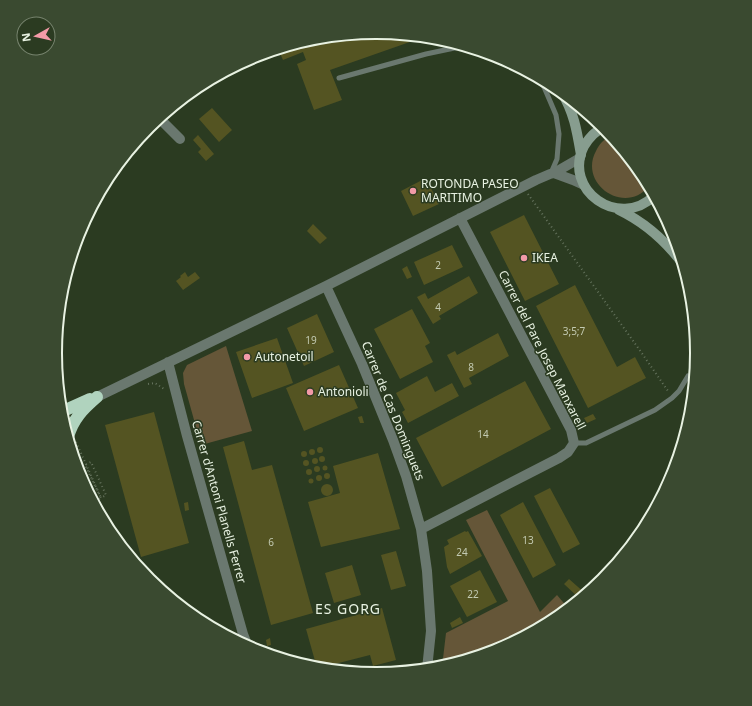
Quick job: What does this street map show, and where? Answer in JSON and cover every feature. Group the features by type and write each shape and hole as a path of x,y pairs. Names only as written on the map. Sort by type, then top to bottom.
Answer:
{"highway":[{"path":"67,409 97,397"},
{"path":"71,427 78,415 97,397"}],"main road":[{"path":"568,105 573,117 580,157 581,177 588,192 597,200 631,216 665,242 673,252"},
{"path":"580,157 589,138 597,130"},
{"path":"615,209 632,209 647,203 650,200"}],"street":[{"path":"163,122 180,139"},
{"path":"97,397 552,174 580,157"},
{"path":"552,174 584,185"},
{"name":"Carrer del Pare Josep Manxarell","path":"420,529 559,458 568,452 574,443 571,430 460,218"},
{"name":"Carrer de Cas Dominguets","path":"326,286 362,364 406,476 420,529 427,571 431,631 428,662"},
{"name":"Carrer d'Antoni Planells Ferrer","path":"168,362 245,638"}],"lane":[{"path":"339,78 426,54 452,49"},
{"path":"545,89 556,115 559,134 557,159 552,174"},
{"path":"574,443 586,443 655,410 679,391 688,376"}],"path":[{"path":"523,187 641,352 672,398"},
{"path":"146,384 155,383 164,389 174,387"},
{"path":"78,452 101,498"},
{"path":"86,465 91,462 106,495 101,498"},
{"path":"86,465 101,498"}],"shaded area":[{"path":"606,139 625,162 644,190 639,194 628,198 617,197 607,192 599,184 593,175 592,163 596,151"},
{"path":"226,346 252,431 201,445 184,384 183,373 187,365"},
{"path":"487,510 540,612 557,595 564,604 515,635 477,650 443,660 446,633 508,601 466,520"}],"building":[{"path":"376,39 411,41 330,70 342,100 314,110 297,64 306,60 303,52 283,60 280,54 315,45 335,42"},
{"path":"212,108 232,130 219,142 199,119"},
{"path":"198,135 214,154 206,161 198,152 201,149 193,140"},
{"path":"426,178 439,204 413,216 401,191"},
{"name":"IKEA","path":"524,215 559,284 525,301 490,232"},
{"path":"313,224 327,238 320,244 307,231"},
{"path":"452,245 463,267 424,285 414,262"},
{"path":"407,266 412,277 407,279 402,269"},
{"path":"185,272 188,277 195,272 200,278 183,290 176,281"},
{"path":"469,276 478,293 439,316 441,319 433,324 417,297 425,293 428,299"},
{"path":"575,285 617,367 635,357 646,378 588,408 536,306"},
{"path":"412,309 430,343 425,346 433,362 400,379 374,329"},
{"path":"317,314 334,352 304,366 287,328"},
{"path":"498,333 509,356 469,378 472,384 464,388 447,355 455,351 457,355"},
{"path":"277,338 293,383 252,398 236,352"},
{"path":"339,365 358,408 304,431 286,388"},
{"path":"427,376 435,392 452,383 459,396 408,423 402,412 405,410 396,393"},
{"path":"525,381 551,429 442,487 416,438"},
{"path":"154,412 189,543 141,557 105,425"},
{"path":"593,414 596,419 587,423 584,418"},
{"path":"362,416 364,423 360,423 358,417"},
{"path":"244,441 252,470 272,465 313,613 271,625 223,447"},
{"path":"320,447 323,450 320,453 317,450"},
{"path":"312,449 315,452 312,455 309,452"},
{"path":"304,451 307,454 304,457 301,454"},
{"path":"378,453 400,529 321,547 308,502 340,493 333,466"},
{"path":"322,456 325,459 322,462 319,459"},
{"path":"315,458 318,461 315,464 312,461"},
{"path":"306,460 309,463 306,466 303,463"},
{"path":"325,465 328,468 325,471 322,468"},
{"path":"317,466 320,469 317,472 314,469"},
{"path":"309,469 312,472 309,475 306,472"},
{"path":"327,473 330,476 327,479 324,476"},
{"path":"319,475 322,478 319,481 316,478"},
{"path":"311,478 314,481 311,484 308,481"},
{"path":"325,484 329,484 333,490 329,496 325,496 321,492 321,488"},
{"path":"550,488 580,544 563,553 534,496"},
{"path":"188,502 189,510 185,511 184,503"},
{"path":"523,502 556,565 533,578 500,515"},
{"path":"468,531 482,556 450,574 447,567 444,547 449,544 447,540"},
{"path":"396,551 406,586 391,590 381,555"},
{"path":"352,565 361,595 334,603 325,573"},
{"path":"480,570 497,602 467,617 450,586"},
{"path":"569,579 582,590 576,595 564,584"},
{"path":"382,608 396,660 373,666 370,655 335,664 315,661 306,629"},
{"path":"460,617 463,623 452,628 450,623"},
{"path":"270,638 271,645 267,646 266,640"}],"place":[{"name":"ROTONDA PASEO MARITIMO","path":"413,191"},
{"name":"IKEA","path":"524,258"},
{"name":"Autonetoil","path":"247,357"},
{"name":"Antonioli","path":"310,392"}],"district":[{"name":"ES GORG","path":"348,609"}]}
